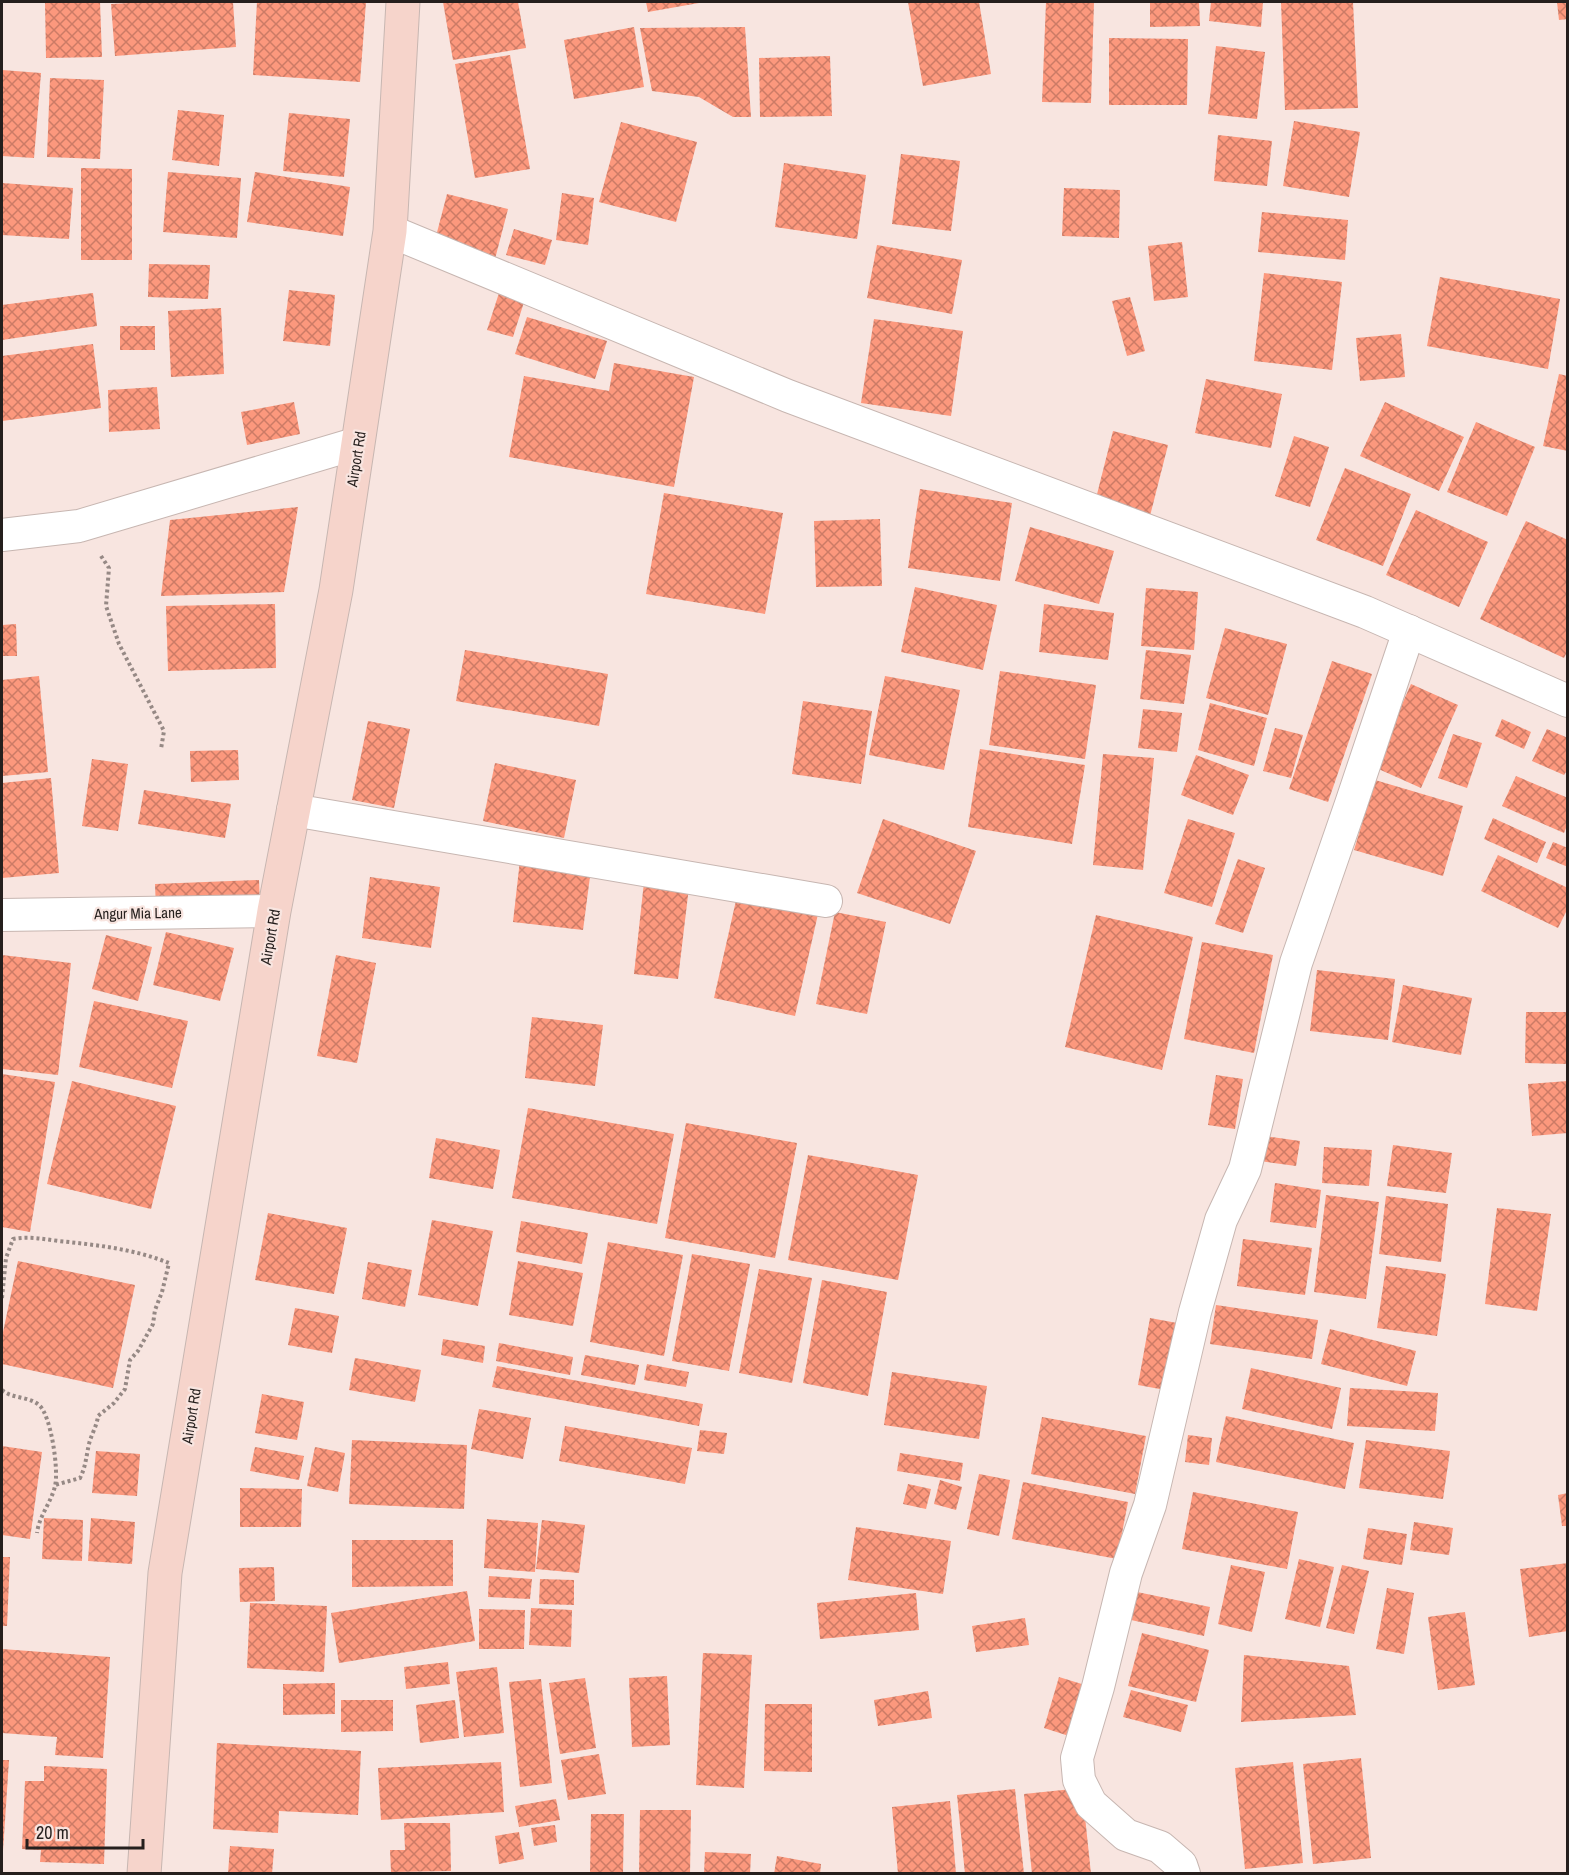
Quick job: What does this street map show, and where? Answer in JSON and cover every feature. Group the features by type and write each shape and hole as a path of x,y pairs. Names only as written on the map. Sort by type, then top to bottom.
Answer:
{"main road":[{"name":"Airport Rd","path":"143,1873 165,1573 274,911 336,590 390,231 403,2"}],"street":[{"path":"390,231 788,396 1365,612 1568,701"},
{"path":"2,535 79,526 358,443"},
{"path":"1184,1874 1181,1865 1160,1847 1126,1835 1091,1804 1079,1780 1077,1758 1098,1687 1126,1573 1150,1505 1197,1302 1221,1220 1245,1169 1296,963 1408,631"},
{"path":"293,810 825,901"},
{"name":"Angur Mia Lane","path":"2,915 274,911"}],"path":[{"path":"79,526 110,568 106,606 120,644 164,731 161,749"},
{"path":"2,1298 6,1258 13,1239 25,1236 92,1244 146,1254 169,1263 162,1292 154,1310 153,1324 138,1351 130,1360 125,1389 98,1416 97,1425 89,1444 85,1468 80,1478 55,1485"},
{"path":"2,1390 38,1404 46,1414 54,1459 55,1485 39,1521 37,1533"}],"building":[{"path":"45,2 100,2 102,57 46,58"},
{"path":"233,2 236,47 115,56 111,4"},
{"path":"257,2 366,2 360,82 253,75"},
{"path":"443,2 518,2 526,48 453,60"},
{"path":"646,2 698,2 699,3 648,12"},
{"path":"908,2 979,2 991,74 923,86"},
{"path":"1046,2 1094,2 1091,103 1042,102"},
{"path":"1150,2 1199,2 1200,26 1150,27"},
{"path":"1211,2 1263,2 1261,27 1209,21"},
{"path":"1281,2 1353,2 1358,108 1285,110"},
{"path":"1557,2 1568,2 1568,19 1559,20"},
{"path":"634,27 644,87 574,99 564,40"},
{"path":"745,27 751,117 733,117 699,97 652,91 640,28"},
{"path":"1109,38 1188,39 1187,105 1109,105"},
{"path":"1216,46 1265,52 1257,119 1208,114"},
{"path":"510,55 530,169 475,178 455,64"},
{"path":"830,56 832,116 760,117 759,58"},
{"path":"2,70 41,73 34,158 2,156"},
{"path":"50,78 104,80 100,159 47,157"},
{"path":"178,110 224,115 219,166 172,160"},
{"path":"289,113 350,119 344,177 283,171"},
{"path":"1294,121 1360,132 1349,197 1283,186"},
{"path":"621,122 697,142 676,222 599,202"},
{"path":"1218,135 1272,141 1267,186 1214,181"},
{"path":"901,154 960,161 951,231 892,224"},
{"path":"784,163 866,175 857,239 775,227"},
{"path":"81,168 132,169 132,260 81,260"},
{"path":"168,172 241,178 237,238 163,232"},
{"path":"255,172 350,187 343,236 247,222"},
{"path":"2,183 73,188 69,239 2,235"},
{"path":"1064,188 1120,190 1119,238 1062,236"},
{"path":"562,193 594,198 588,245 556,240"},
{"path":"447,194 508,209 495,259 434,244"},
{"path":"1262,212 1348,220 1345,260 1258,252"},
{"path":"514,229 552,240 545,265 506,255"},
{"path":"1182,242 1188,297 1154,301 1148,246"},
{"path":"877,245 962,260 952,314 867,298"},
{"path":"149,264 210,265 208,299 148,297"},
{"path":"1264,273 1342,282 1332,370 1254,361"},
{"path":"1440,277 1560,299 1548,369 1427,346"},
{"path":"289,290 335,295 330,346 283,341"},
{"path":"93,293 97,326 2,340 2,305"},
{"path":"499,293 524,302 513,337 487,330"},
{"path":"1130,297 1145,351 1127,356 1112,301"},
{"path":"221,308 224,374 171,377 168,311"},
{"path":"527,317 607,341 595,379 515,354"},
{"path":"874,319 963,331 951,416 861,403"},
{"path":"120,326 155,326 155,350 120,350"},
{"path":"1401,334 1405,377 1360,381 1356,338"},
{"path":"93,344 101,408 2,421 2,356"},
{"path":"614,363 694,377 674,487 509,457 524,376 609,391"},
{"path":"1559,374 1568,376 1568,451 1543,446"},
{"path":"1206,379 1282,394 1271,448 1195,433"},
{"path":"157,387 160,429 109,432 108,390"},
{"path":"294,402 300,434 247,445 241,412"},
{"path":"1385,402 1464,437 1439,491 1360,456"},
{"path":"1476,422 1535,447 1507,516 1447,492"},
{"path":"1113,431 1168,445 1150,516 1095,502"},
{"path":"1294,436 1329,447 1310,507 1275,496"},
{"path":"1345,468 1411,494 1383,566 1316,540"},
{"path":"920,489 1012,503 1000,581 908,568"},
{"path":"664,493 783,513 765,614 646,594"},
{"path":"298,507 284,592 161,596 170,520"},
{"path":"1416,510 1488,542 1459,607 1386,575"},
{"path":"880,519 882,586 816,587 814,521"},
{"path":"1526,521 1568,540 1568,650 1564,658 1480,619"},
{"path":"1030,527 1114,551 1099,604 1015,581"},
{"path":"915,587 997,605 983,670 901,652"},
{"path":"1146,588 1198,592 1194,650 1141,646"},
{"path":"275,604 276,668 168,671 166,606"},
{"path":"1044,604 1114,613 1108,660 1039,652"},
{"path":"16,624 17,656 2,656 2,625"},
{"path":"1225,628 1287,644 1268,715 1206,698"},
{"path":"465,650 608,674 599,726 456,701"},
{"path":"1146,650 1191,655 1184,704 1140,699"},
{"path":"1332,661 1372,674 1328,802 1289,789"},
{"path":"1000,671 1096,685 1085,759 989,745"},
{"path":"39,676 48,772 2,776 2,680"},
{"path":"885,676 960,690 944,770 869,755"},
{"path":"1411,684 1458,705 1421,788 1374,767"},
{"path":"803,701 872,711 861,784 792,774"},
{"path":"1210,703 1267,718 1254,766 1198,750"},
{"path":"1143,709 1182,713 1177,752 1138,748"},
{"path":"1502,719 1531,732 1524,749 1495,736"},
{"path":"368,721 410,729 394,808 352,800"},
{"path":"1275,728 1303,735 1291,778 1263,771"},
{"path":"1547,729 1568,738 1568,769 1564,775 1532,761"},
{"path":"1453,734 1482,743 1467,788 1438,778"},
{"path":"980,749 1085,765 1072,844 968,827"},
{"path":"238,750 239,780 191,782 190,751"},
{"path":"1103,754 1154,758 1143,870 1093,865"},
{"path":"1196,755 1249,775 1233,815 1181,795"},
{"path":"92,759 128,764 118,831 82,826"},
{"path":"495,763 576,780 564,838 483,821"},
{"path":"1516,776 1568,798 1568,823 1564,833 1502,806"},
{"path":"51,778 59,873 2,878 2,783"},
{"path":"1375,780 1463,806 1443,876 1354,850"},
{"path":"144,790 231,804 225,838 138,824"},
{"path":"1493,818 1546,842 1537,863 1484,839"},
{"path":"883,819 976,851 950,924 857,893"},
{"path":"1188,819 1235,833 1212,907 1164,893"},
{"path":"1553,842 1568,848 1568,867 1546,858"},
{"path":"1498,855 1568,888 1568,908 1558,928 1481,891"},
{"path":"1238,859 1265,868 1243,933 1215,924"},
{"path":"520,860 591,869 583,930 513,922"},
{"path":"370,877 440,887 431,948 362,938"},
{"path":"259,880 260,907 156,911 155,884"},
{"path":"644,882 689,887 678,979 634,974"},
{"path":"737,896 818,914 795,1016 714,998"},
{"path":"835,912 886,922 867,1014 816,1004"},
{"path":"1096,915 1193,937 1162,1070 1065,1047"},
{"path":"166,932 234,948 220,1001 153,985"},
{"path":"106,935 152,947 138,1001 92,989"},
{"path":"1202,942 1273,955 1254,1053 1184,1039"},
{"path":"2,955 71,963 58,1075 2,1069"},
{"path":"336,955 376,963 357,1063 317,1056"},
{"path":"1317,970 1395,979 1388,1040 1310,1031"},
{"path":"1403,985 1472,998 1461,1055 1392,1042"},
{"path":"94,1001 188,1021 172,1088 79,1067"},
{"path":"1526,1012 1568,1012 1568,1064 1525,1063"},
{"path":"532,1017 603,1025 595,1086 525,1078"},
{"path":"2,1074 55,1082 30,1232 2,1227"},
{"path":"1216,1075 1243,1079 1235,1129 1208,1125"},
{"path":"72,1081 176,1106 151,1209 47,1184"},
{"path":"1568,1081 1568,1133 1532,1136 1528,1084"},
{"path":"528,1108 674,1134 657,1224 512,1198"},
{"path":"686,1123 797,1143 775,1258 665,1238"},
{"path":"1264,1136 1300,1141 1296,1166 1260,1161"},
{"path":"436,1138 500,1150 493,1189 429,1178"},
{"path":"1393,1145 1452,1153 1446,1193 1387,1186"},
{"path":"1324,1147 1372,1150 1369,1186 1322,1183"},
{"path":"808,1155 918,1175 898,1280 788,1260"},
{"path":"1275,1183 1321,1190 1316,1228 1270,1222"},
{"path":"1326,1195 1379,1202 1366,1299 1314,1292"},
{"path":"1386,1196 1448,1204 1441,1262 1379,1254"},
{"path":"1497,1208 1551,1214 1537,1311 1485,1304"},
{"path":"268,1213 347,1228 334,1294 255,1280"},
{"path":"432,1220 493,1231 478,1306 418,1295"},
{"path":"521,1221 588,1233 582,1264 516,1252"},
{"path":"1243,1239 1312,1248 1305,1295 1237,1286"},
{"path":"608,1242 683,1255 664,1356 590,1342"},
{"path":"692,1254 750,1264 729,1371 672,1361"},
{"path":"18,1261 135,1285 113,1388 2,1364 2,1337"},
{"path":"518,1261 583,1273 573,1326 509,1315"},
{"path":"368,1262 412,1270 405,1307 362,1299"},
{"path":"1386,1266 1446,1274 1437,1336 1377,1328"},
{"path":"759,1269 812,1278 792,1383 739,1373"},
{"path":"822,1280 887,1292 868,1396 803,1383"},
{"path":"1216,1305 1318,1320 1312,1359 1210,1344"},
{"path":"295,1308 339,1316 332,1353 288,1345"},
{"path":"1150,1318 1188,1325 1176,1392 1138,1385"},
{"path":"1330,1329 1416,1351 1407,1386 1321,1364"},
{"path":"443,1339 485,1346 483,1363 441,1355"},
{"path":"499,1343 573,1357 570,1375 496,1361"},
{"path":"585,1355 639,1365 635,1385 581,1375"},
{"path":"355,1358 421,1370 415,1402 349,1390"},
{"path":"647,1364 689,1372 686,1387 644,1380"},
{"path":"497,1366 703,1404 699,1426 492,1387"},
{"path":"1251,1368 1341,1388 1332,1429 1242,1409"},
{"path":"892,1372 987,1386 979,1439 884,1425"},
{"path":"1350,1388 1438,1393 1435,1431 1347,1426"},
{"path":"262,1394 304,1402 297,1440 255,1433"},
{"path":"479,1409 531,1418 523,1459 471,1449"},
{"path":"1226,1416 1354,1443 1345,1489 1216,1462"},
{"path":"1042,1417 1146,1436 1135,1494 1031,1474"},
{"path":"565,1426 692,1448 685,1484 559,1461"},
{"path":"700,1430 727,1433 724,1454 697,1451"},
{"path":"1188,1435 1212,1438 1209,1465 1185,1462"},
{"path":"352,1440 467,1445 464,1509 349,1504"},
{"path":"1366,1440 1450,1451 1443,1499 1359,1488"},
{"path":"2,1446 42,1452 30,1539 2,1535"},
{"path":"255,1447 304,1456 299,1480 250,1471"},
{"path":"315,1447 345,1453 338,1492 307,1486"},
{"path":"96,1451 140,1454 137,1496 92,1493"},
{"path":"900,1453 963,1463 960,1481 897,1471"},
{"path":"979,1474 1010,1480 999,1536 967,1529"},
{"path":"940,1480 962,1487 956,1510 934,1504"},
{"path":"1023,1482 1128,1502 1117,1559 1012,1539"},
{"path":"908,1484 931,1489 926,1509 903,1504"},
{"path":"240,1488 302,1489 301,1527 240,1527"},
{"path":"1193,1492 1298,1512 1287,1569 1182,1549"},
{"path":"1568,1493 1568,1526 1562,1526 1558,1495"},
{"path":"44,1518 83,1520 82,1561 42,1559"},
{"path":"91,1518 135,1522 132,1564 88,1561"},
{"path":"487,1519 538,1523 535,1572 484,1568"},
{"path":"542,1520 585,1525 579,1573 536,1569"},
{"path":"1414,1522 1453,1528 1449,1555 1410,1550"},
{"path":"856,1527 951,1541 943,1594 848,1580"},
{"path":"1368,1528 1407,1534 1402,1565 1363,1559"},
{"path":"352,1540 453,1540 453,1586 352,1587"},
{"path":"2,1557 10,1557 7,1626 2,1626"},
{"path":"1299,1559 1334,1567 1320,1627 1285,1619"},
{"path":"1568,1563 1568,1631 1529,1637 1520,1569"},
{"path":"1231,1565 1265,1572 1252,1632 1218,1624"},
{"path":"1342,1565 1369,1571 1354,1634 1326,1628"},
{"path":"274,1567 275,1601 240,1602 239,1568"},
{"path":"489,1576 532,1579 530,1599 488,1597"},
{"path":"540,1579 574,1580 574,1605 539,1604"},
{"path":"1387,1588 1414,1593 1404,1654 1376,1649"},
{"path":"467,1591 475,1641 339,1663 331,1613"},
{"path":"1137,1592 1210,1607 1204,1636 1131,1620"},
{"path":"916,1593 919,1630 820,1639 817,1603"},
{"path":"250,1603 327,1606 324,1672 247,1668"},
{"path":"531,1608 572,1610 571,1647 529,1645"},
{"path":"479,1609 525,1610 524,1649 479,1649"},
{"path":"1465,1612 1475,1685 1438,1690 1428,1617"},
{"path":"1025,1618 1029,1645 976,1652 972,1626"},
{"path":"1142,1633 1209,1650 1196,1702 1128,1686"},
{"path":"2,1649 110,1657 103,1758 55,1755 57,1737 2,1733"},
{"path":"703,1653 752,1655 744,1788 696,1785"},
{"path":"1244,1655 1349,1666 1356,1715 1241,1722"},
{"path":"448,1662 450,1684 406,1689 404,1667"},
{"path":"497,1667 504,1733 464,1737 456,1672"},
{"path":"667,1676 670,1745 632,1747 629,1678"},
{"path":"1059,1677 1085,1685 1069,1736 1044,1728"},
{"path":"585,1678 596,1748 560,1754 549,1683"},
{"path":"541,1679 552,1783 520,1787 509,1682"},
{"path":"335,1683 335,1714 283,1715 283,1684"},
{"path":"1131,1690 1188,1705 1181,1732 1123,1717"},
{"path":"928,1691 932,1718 878,1726 874,1700"},
{"path":"341,1700 393,1700 393,1731 341,1732"},
{"path":"455,1700 459,1738 420,1743 416,1705"},
{"path":"765,1704 812,1704 812,1772 764,1771"},
{"path":"217,1743 361,1751 358,1815 279,1811 278,1833 213,1829"},
{"path":"599,1754 606,1794 568,1800 561,1760"},
{"path":"1361,1758 1371,1858 1313,1864 1303,1764"},
{"path":"2,1760 9,1760 3,1851 2,1851"},
{"path":"501,1762 504,1812 381,1820 378,1768"},
{"path":"1293,1762 1303,1863 1245,1869 1235,1768"},
{"path":"44,1766 107,1769 104,1864 40,1862 41,1850 22,1849 25,1781 44,1781"},
{"path":"1082,1788 1091,1874 1032,1874 1024,1794"},
{"path":"1015,1789 1024,1874 965,1874 957,1795"},
{"path":"556,1799 560,1820 519,1827 515,1806"},
{"path":"950,1801 956,1874 898,1874 892,1807"},
{"path":"640,1810 691,1810 690,1874 639,1874"},
{"path":"591,1814 624,1814 623,1874 590,1874"},
{"path":"404,1823 450,1823 451,1871 391,1872 390,1850 405,1850"},
{"path":"555,1825 557,1842 534,1846 531,1828"},
{"path":"519,1832 524,1859 499,1864 495,1836"},
{"path":"230,1846 274,1849 272,1874 228,1874"},
{"path":"705,1852 751,1854 750,1874 704,1874"},
{"path":"777,1856 821,1864 820,1874 774,1874"}]}
